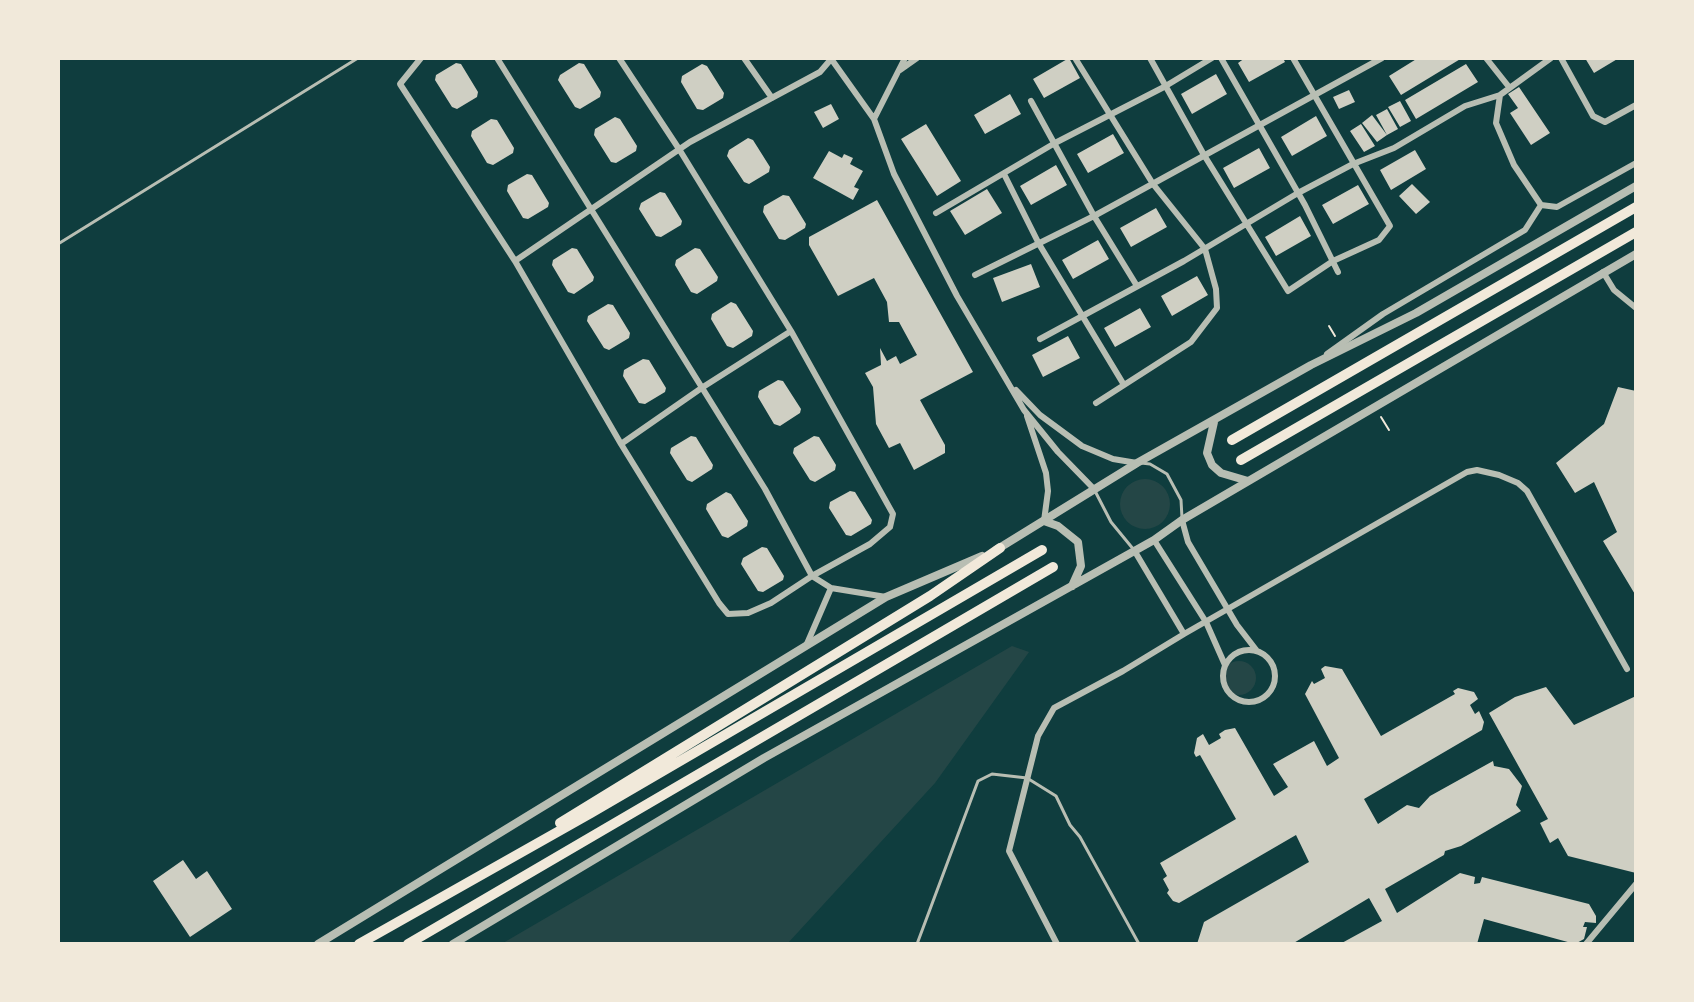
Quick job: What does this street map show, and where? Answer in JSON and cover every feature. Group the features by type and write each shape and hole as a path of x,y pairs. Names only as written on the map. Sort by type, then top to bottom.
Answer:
{"highway":[{"path":"1232,440 1635,207"},
{"path":"1241,459 1635,232"},
{"path":"359,944 930,596 1000,548"},
{"path":"438,897 591,813 1042,550"},
{"path":"408,944 1053,567"}],"street":[{"path":"421,58 400,84 515,261 621,444 728,614 748,613 771,603 812,576 870,544 890,527 893,514 791,331 679,149 619,58"},
{"path":"497,58 703,387 765,489 812,576 831,588 886,597"},
{"path":"744,58 772,98"},
{"path":"874,119 905,58"},
{"path":"899,71 916,58"},
{"path":"1075,58 1153,184 1205,249 1216,289 1216,308 1191,342 1096,403"},
{"path":"1150,58 1164,87 1204,155 1247,221 1288,291 1333,261 1379,240 1390,226 1293,58"},
{"path":"936,213 1055,143 1164,87 1212,58"},
{"path":"1221,58 1298,193 1338,272"},
{"path":"975,275 1094,216 1314,97 1370,61 1382,58"},
{"path":"1486,58 1509,87"},
{"path":"1040,339 1205,249 1247,221 1298,193 1353,164 1394,148 1465,106 1500,95 1551,58"},
{"path":"1561,58 1593,116 1605,122 1635,105"},
{"path":"515,261 679,149 820,72 832,59 874,119 894,174 957,296 1024,410 1058,452 1095,490"},
{"path":"1500,95 1496,123 1514,165 1541,205 1557,207 1635,163"},
{"path":"1031,101 1094,216 1137,286"},
{"path":"1004,174 1039,244 1124,385"},
{"path":"318,944 886,597 1000,548 1137,463 1214,422 1311,365 1416,313 1635,186"},
{"path":"1311,365 1383,314 1525,230 1541,205"},
{"path":"453,944 764,758 1154,540 1182,520 1635,254"},
{"path":"1603,272 1614,290 1635,308"},
{"path":"621,444 703,387 791,331"},
{"path":"1009,384 1040,415 1083,446 1113,459 1137,463"},
{"path":"1024,410 1046,473 1048,491 1044,521"},
{"path":"1214,422 1207,453 1212,465 1221,473 1248,481"},
{"path":"1057,944 1008,851 1038,736 1054,708 1123,671 1449,480 1467,472 1489,472 1510,479 1527,491 1627,669"},
{"path":"1154,540 1206,622 1225,665 1223,681 1232,696 1249,702 1258,700 1272,689 1275,681 1272,663 1258,652 1227,609 1188,543 1182,520"},
{"path":"1044,521 1058,526 1078,542 1081,566 1071,587"},
{"path":"1134,550 1184,634"},
{"path":"806,646 831,588"},
{"path":"1225,665 1236,653 1243,650 1258,652"},
{"path":"1586,944 1635,884"}],"lane":[{"path":"58,244 358,58"},
{"path":"1137,463 1150,464 1167,474 1181,500 1182,520"},
{"path":"1095,490 1111,522 1134,550"},
{"path":"917,944 978,781 992,774 1027,778 1056,796 1070,825 1080,837 1139,944"}],"shaded area":[{"path":"1140,479 1150,479 1163,486 1170,499 1170,509 1163,522 1150,529 1140,529 1131,525 1124,518 1120,509 1120,499 1124,490 1131,483"},
{"path":"1012,646 1029,652 935,783 788,943 503,943"},
{"path":"1239,661 1251,666 1256,678 1251,690 1239,695 1227,690 1222,678 1227,666"}],"building":[{"path":"1069,58 1080,78 1044,98 1033,79"},
{"path":"1245,58 1283,58 1285,62 1249,82 1238,63"},
{"path":"1418,58 1462,58 1401,95 1389,76"},
{"path":"1585,58 1619,58 1594,73"},
{"path":"456,63 461,64 478,92 477,97 457,109 452,107 435,80 436,75"},
{"path":"579,63 584,64 601,92 600,97 580,109 575,107 558,80 560,75"},
{"path":"702,64 707,66 724,93 723,98 703,110 697,109 681,82 682,76"},
{"path":"1466,64 1478,82 1416,119 1405,100"},
{"path":"1216,74 1227,94 1192,114 1181,94"},
{"path":"1519,87 1550,133 1531,145 1510,113 1518,108 1508,94"},
{"path":"1349,90 1355,102 1339,109 1333,97"},
{"path":"1010,94 1021,114 985,134 974,115"},
{"path":"1400,101 1411,121 1400,127 1388,107"},
{"path":"831,104 839,119 823,128 814,112"},
{"path":"1387,109 1398,129 1387,135 1376,115"},
{"path":"1372,115 1387,135 1377,142 1362,123"},
{"path":"1316,116 1327,136 1292,156 1281,137"},
{"path":"615,117 620,119 637,146 636,151 616,163 611,162 594,135 595,129"},
{"path":"491,119 497,120 514,148 513,153 493,165 487,163 471,136 472,131"},
{"path":"926,124 961,181 937,196 901,139"},
{"path":"1361,124 1375,146 1364,152 1350,131"},
{"path":"1113,134 1124,153 1088,173 1077,154"},
{"path":"748,138 753,140 770,167 769,172 749,184 744,182 727,156 729,150"},
{"path":"1259,148 1270,168 1234,188 1223,168"},
{"path":"1415,150 1426,169 1391,190 1380,170"},
{"path":"829,151 842,158 844,154 853,158 850,164 863,171 854,187 859,189 853,200 813,178"},
{"path":"1056,165 1067,185 1031,205 1020,186"},
{"path":"527,174 532,175 549,203 548,207 528,219 523,218 507,191 508,185"},
{"path":"1412,184 1430,202 1416,214 1399,196"},
{"path":"1358,185 1369,204 1333,224 1322,205"},
{"path":"987,189 1002,213 965,235 950,211"},
{"path":"660,192 665,193 682,221 681,225 661,237 656,236 639,209 641,203"},
{"path":"783,195 789,196 806,224 805,228 785,240 779,239 763,212 764,206"},
{"path":"877,200 973,372 920,400 945,445 945,453 914,470 900,443 889,448 876,424 873,387 865,373 881,365 880,348 887,361 896,356 900,364 917,355 899,322 889,322 887,302 874,278 838,296 809,245 809,237"},
{"path":"1156,208 1167,227 1131,247 1120,228"},
{"path":"1300,216 1311,236 1276,256 1265,237"},
{"path":"1098,240 1109,259 1073,279 1062,260"},
{"path":"572,248 577,249 594,277 593,281 574,294 568,292 552,265 553,260"},
{"path":"695,248 700,249 718,277 717,281 697,294 691,292 675,265 676,260"},
{"path":"1031,264 1040,287 1002,302 993,278"},
{"path":"1197,276 1208,295 1172,316 1161,296"},
{"path":"731,302 736,304 753,331 752,336 733,348 727,346 711,319 712,314"},
{"path":"608,304 613,305 630,333 629,338 609,350 604,348 587,321 588,316"},
{"path":"1140,308 1151,327 1115,347 1104,328"},
{"path":"1068,336 1080,358 1043,377 1032,355"},
{"path":"643,359 649,360 666,388 665,392 645,404 639,403 623,376 624,370"},
{"path":"778,380 783,381 801,409 800,413 780,426 774,424 758,397 759,391"},
{"path":"1618,387 1636,391 1636,596 1603,541 1617,532 1594,482 1575,493 1556,463 1604,424"},
{"path":"691,436 696,437 713,465 712,469 692,482 687,480 670,453 671,448"},
{"path":"814,436 819,437 836,465 835,470 815,482 810,480 793,453 794,448"},
{"path":"850,491 855,492 872,520 871,524 851,536 846,535 829,508 830,502"},
{"path":"726,492 731,494 748,521 747,526 728,538 722,536 706,509 707,504"},
{"path":"762,547 767,548 784,576 783,580 763,592 758,591 741,564 743,558"},
{"path":"1325,666 1342,669 1381,736 1455,694 1453,691 1458,688 1474,692 1478,699 1470,705 1475,714 1479,711 1484,722 1482,730 1364,799 1378,824 1407,805 1419,808 1430,796 1493,761 1494,766 1509,769 1522,786 1516,805 1521,811 1461,846 1445,851 1444,855 1385,889 1397,913 1460,873 1475,877 1474,884 1480,883 1482,877 1589,904 1596,916 1596,923 1585,922 1583,927 1587,927 1584,939 1575,944 1484,919 1477,944 1340,944 1382,921 1369,898 1292,944 1197,944 1204,922 1309,862 1296,835 1179,903 1173,901 1167,893 1169,890 1163,879 1167,876 1160,863 1236,819 1200,755 1196,757 1194,753 1197,738 1203,734 1209,745 1221,738 1219,734 1225,730 1235,728 1274,796 1288,787 1273,764 1314,741 1327,766 1339,758 1305,694 1312,681 1314,684 1325,678 1321,669"},
{"path":"1546,687 1574,725 1636,696 1636,873 1568,856 1558,838 1550,843 1540,823 1548,819 1489,713 1515,697"},
{"path":"183,860 196,879 207,871 232,909 190,937 153,881"}]}
